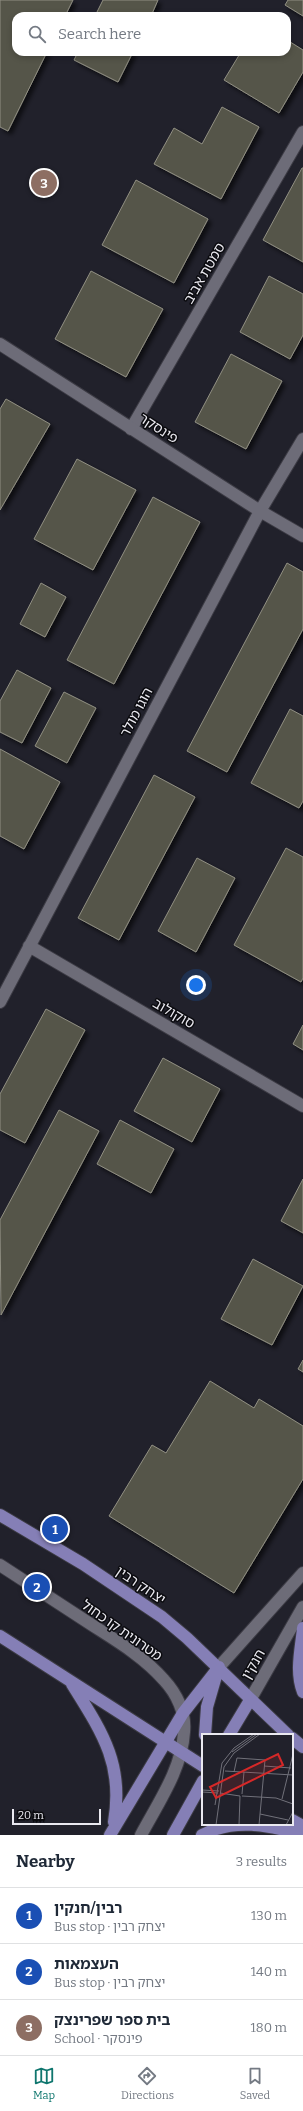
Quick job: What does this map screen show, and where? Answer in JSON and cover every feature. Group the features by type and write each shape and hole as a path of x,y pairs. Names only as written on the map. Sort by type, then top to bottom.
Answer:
{"main road":[{"name":"יצחק רבין","path":"0,1516 83,1564 162,1617 187,1638 287,1734"},
{"path":"303,1628 299,1664 300,1683 303,1692"},
{"path":"0,1636 202,1765"},
{"path":"111,1833 183,1713 219,1668"},
{"path":"205,1734 207,1707 219,1668"},
{"path":"69,1680 96,1723 115,1769 118,1787 111,1833"},
{"name":"חנקין","path":"230,1734 250,1700"},
{"path":"293,1739 303,1747"},
{"path":"173,1835 202,1783"},
{"path":"293,1821 303,1826"},
{"path":"202,1835 212,1830 229,1825 250,1825 282,1829 303,1835"}],"street":[{"name":"סמטת אביב","path":"132,429 303,132"},
{"name":"פינסקר","path":"0,344 260,511 303,536"},
{"name":"הוגו מולר","path":"0,1002 260,511 303,439"},
{"name":"סוקולוב","path":"29,946 303,1106"},
{"name":"מטרונית קו כחול","path":"0,1565 126,1648 150,1666 165,1680 177,1698 183,1713 184,1732 181,1753 169,1784 141,1835"},
{"name":"חנקין","path":"219,1668 303,1573"},
{"name":"חנקין","path":"250,1700 303,1607"}],"building":[{"path":"0,0 73,0 67,12 12,12 12,56 45,56 8,131 0,127"},
{"path":"103,0 158,0 153,12 97,12"},
{"path":"288,0 303,0 303,16 285,5"},
{"path":"291,42 303,50 303,72 279,113 224,80 239,56 291,56"},
{"path":"76,56 131,56 118,82 74,60"},
{"path":"222,107 259,127 221,199 154,164 174,128 202,144"},
{"path":"303,168 303,262 263,240"},
{"path":"136,180 208,219 174,283 102,245"},
{"path":"91,271 163,309 126,377 55,339"},
{"path":"269,276 303,294 303,335 290,359 240,332"},
{"path":"231,354 282,381 246,449 195,422"},
{"path":"6,399 50,424 0,510 0,409"},
{"path":"77,459 136,490 93,570 34,539"},
{"path":"153,497 200,522 114,684 67,660"},
{"path":"287,563 303,572 303,629 227,772 187,751"},
{"path":"41,583 66,597 45,637 20,624"},
{"path":"17,670 51,688 22,743 0,732 0,701"},
{"path":"64,692 96,708 67,763 35,746"},
{"path":"290,709 303,716 303,801 299,808 251,783"},
{"path":"0,749 60,782 24,849 0,836"},
{"path":"154,775 195,797 119,940 78,918"},
{"path":"286,848 303,857 303,978 301,982 234,945"},
{"path":"197,858 235,878 196,952 158,931"},
{"path":"46,1009 85,1030 25,1143 0,1130 0,1094"},
{"path":"303,1025 303,1050 293,1044"},
{"path":"163,1058 220,1089 192,1142 134,1111"},
{"path":"59,1110 99,1131 1,1315 0,1220"},
{"path":"120,1120 174,1149 151,1193 97,1164"},
{"path":"303,1179 303,1233 281,1221"},
{"path":"253,1259 303,1286 272,1345 221,1319"},
{"path":"303,1360 303,1372 298,1369"},
{"path":"210,1381 254,1408 259,1399 303,1426 303,1479 234,1593 109,1516 152,1445 166,1453"}],"place":[{"name":"בית ספר שפרינצק","path":"44,183"},
{"name":"רבין/חנקין","path":"55,1529"},
{"name":"העצמאות","path":"37,1587"}]}
